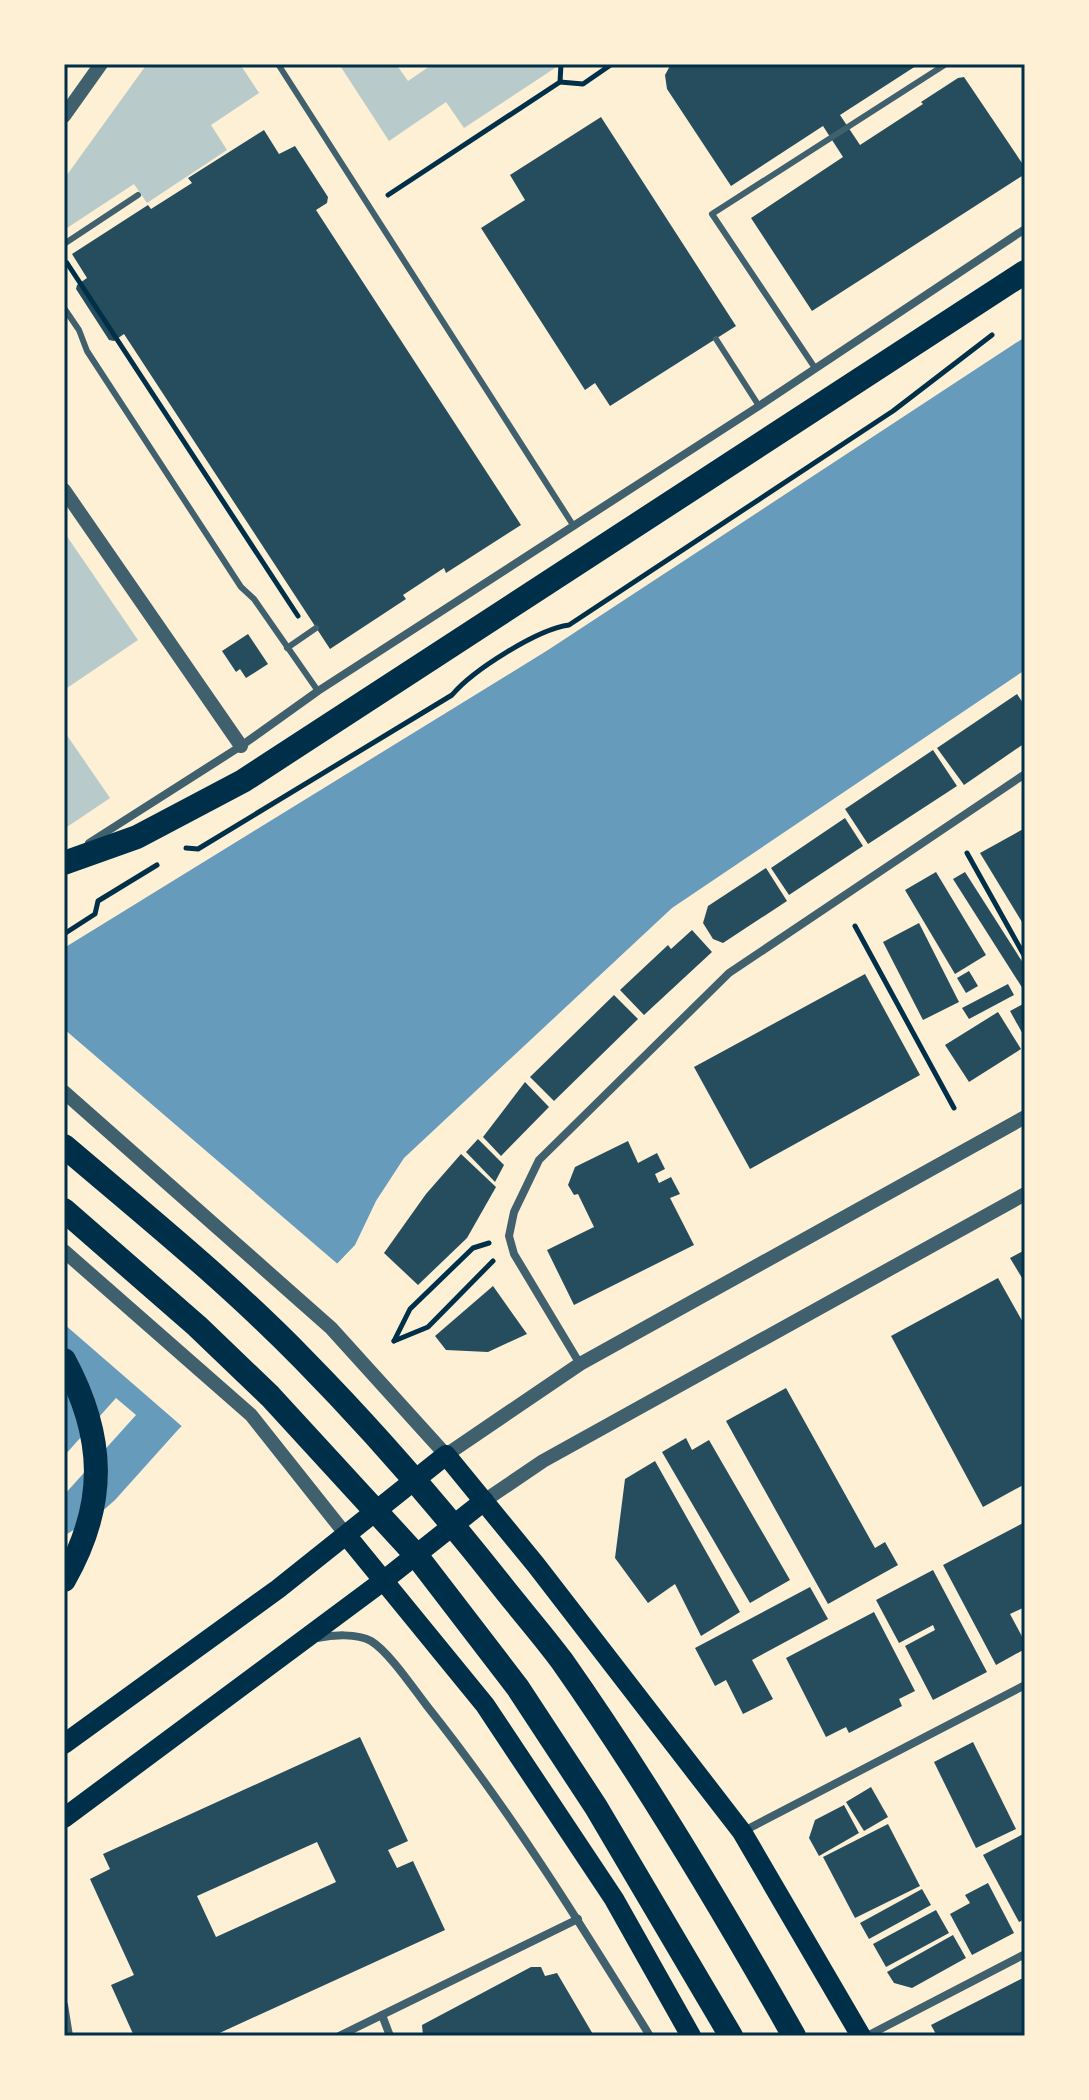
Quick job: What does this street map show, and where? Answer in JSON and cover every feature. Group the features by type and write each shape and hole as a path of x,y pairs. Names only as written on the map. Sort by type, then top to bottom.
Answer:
{"highway":[{"path":"64,861 137,837 243,781 1025,272"},
{"path":"64,1146 251,1308 379,1439 455,1527 560,1659 642,1779 722,1908 794,2036"},
{"path":"64,1210 197,1326 270,1396 416,1555 518,1688 596,1807 731,2036"},
{"path":"64,1360 89,1414 95,1447 95,1488 93,1510 83,1543 64,1580"}],"main road":[{"path":"64,1744 278,1589 446,1455 742,1832 864,2036"},
{"path":"64,1818 383,1581 484,1501"},
{"path":"347,1536 485,1705 614,1899 691,2036"}],"street":[{"path":"64,116 101,64"},
{"path":"64,861 241,746 318,691 759,406 1025,229"},
{"path":"64,490 241,746"},
{"path":"580,1364 514,1254 509,1236 514,1212 539,1160 729,973 1025,774"},
{"path":"64,1092 331,1328 446,1455 580,1364 1025,1117"},
{"path":"484,1501 543,1461 1025,1194"},
{"path":"64,1251 251,1415 347,1536"},
{"path":"302,1641 335,1635 370,1641 388,1658 447,1730 578,1919 650,2036"},
{"path":"742,1832 1025,1685"},
{"path":"339,2036 578,1919"},
{"path":"864,2036 1025,1954"},
{"path":"64,2005 69,2036"},
{"path":"382,2015 390,2036"}],"lane":[{"path":"278,64 573,525"},
{"path":"815,368 712,214 946,64"},
{"path":"64,244 138,195"},
{"path":"64,308 79,330 87,351 241,587 254,599 318,691"},
{"path":"716,339 759,406"},
{"path":"287,648 316,628"}],"path":[{"path":"560,82 561,64"},
{"path":"370,207 560,82 583,84 612,64"},
{"path":"70,255 67,263 303,623"},
{"path":"176,854 188,846 198,849 452,695 466,678 552,627 569,625 893,411 970,349 1003,327"},
{"path":"967,853 1025,957"},
{"path":"64,934 95,914 98,901 163,862"},
{"path":"855,926 954,1108"},
{"path":"509,1236 491,1265 428,1327 394,1341 410,1309 473,1248 509,1236"}],"shaded area":[{"path":"147,64 240,64 259,93 211,125 227,150 147,203 134,184 64,230 64,179"},
{"path":"339,64 396,64 408,81 433,64 561,64 464,128 446,102 389,141"},
{"path":"64,532 138,640 64,690"},
{"path":"64,731 110,798 64,829"}],"water":[{"path":"1025,337 1025,670 672,908 404,1158 376,1201 355,1245 115,1500 64,1536 64,948 548,650"}],"pier":[{"path":"64,1029 340,1266 185,1429 64,1324"},
{"path":"116,1398 136,1415 64,1495 64,1456"}],"building":[{"path":"671,64 919,64 840,115 860,145 923,104 921,102 964,77 1025,171 1022,176 812,311 751,218 843,157 823,126 731,186 667,89 665,75"},
{"path":"601,117 736,326 610,406 595,383 585,390 481,228 525,200 510,175"},
{"path":"264,130 279,154 295,146 328,197 327,203 316,210 521,525 446,573 444,568 403,595 406,599 330,649 124,334 114,341 109,340 76,289 87,278 72,254 148,205 151,209 192,183 188,178"},
{"path":"248,634 268,664 246,678 240,669 236,672 222,651"},
{"path":"1017,694 1025,706 1025,743 964,785 937,748"},
{"path":"933,750 957,786 868,844 845,809"},
{"path":"845,818 863,846 789,895 771,868"},
{"path":"1025,828 1025,927 980,853"},
{"path":"766,868 787,901 723,943 713,939 703,923 708,906"},
{"path":"936,872 986,955 955,974 905,890"},
{"path":"965,872 1025,966 1023,989 953,879"},
{"path":"919,923 959,1002 923,1020 883,942"},
{"path":"692,930 712,952 644,1015 620,990 668,945 671,949"},
{"path":"969,971 978,986 966,993 957,978"},
{"path":"865,974 920,1075 750,1169 694,1067"},
{"path":"1008,984 1014,995 969,1019 962,1008"},
{"path":"614,995 638,1019 554,1101 530,1077"},
{"path":"1025,1003 1025,1038 1010,1011"},
{"path":"998,1012 1021,1049 969,1082 945,1045"},
{"path":"525,1082 549,1107 501,1156 483,1137"},
{"path":"478,1139 504,1165 495,1182 466,1152"},
{"path":"628,1141 638,1163 657,1153 665,1169 655,1174 659,1183 671,1177 680,1194 670,1198 694,1245 574,1305 547,1250 594,1227 578,1194 574,1195 568,1185 575,1167"},
{"path":"461,1154 496,1187 467,1238 418,1285 384,1253 426,1194"},
{"path":"1025,1250 1025,1283 1010,1258"},
{"path":"998,1278 1025,1326 1025,1484 983,1507 891,1336"},
{"path":"493,1286 527,1334 488,1352 446,1350 435,1336"},
{"path":"786,1388 875,1548 885,1542 898,1565 828,1604 726,1421"},
{"path":"686,1438 692,1450 709,1440 790,1580 750,1603 662,1452"},
{"path":"655,1461 740,1612 701,1636 675,1584 648,1603 615,1558 625,1479"},
{"path":"1025,1522 1025,1607 1010,1614 1025,1642 1025,1649 996,1665 943,1565"},
{"path":"933,1570 987,1672 933,1700 905,1646 935,1630 933,1625 899,1643 876,1600"},
{"path":"810,1587 828,1619 752,1660 773,1699 743,1714 726,1680 715,1686 695,1648"},
{"path":"874,1612 915,1691 899,1699 902,1706 849,1733 846,1727 826,1737 786,1658"},
{"path":"360,1737 408,1841 388,1850 397,1868 413,1861 445,1930 213,2036 134,2036 111,1985 134,1975 90,1879 110,1869 103,1854","holes":["317,1842 336,1882 216,1937 197,1896"]},
{"path":"973,1742 1016,1829 976,1848 934,1762"},
{"path":"871,1787 888,1817 864,1831 846,1802"},
{"path":"844,1805 859,1833 819,1856 809,1838 815,1820"},
{"path":"888,1824 920,1886 855,1918 823,1857"},
{"path":"1025,1833 1025,1919 1019,1922 983,1855"},
{"path":"988,1883 1014,1933 972,1955 950,1914 970,1903 965,1895"},
{"path":"922,1889 931,1905 869,1939 860,1923"},
{"path":"936,1910 949,1933 886,1967 873,1944"},
{"path":"953,1935 966,1958 912,1988 894,1983 887,1972"},
{"path":"531,1967 541,1967 545,1976 557,1973 594,2036 423,2036 422,2025"},
{"path":"1025,1977 1025,2036 937,2036 931,2025"}]}
